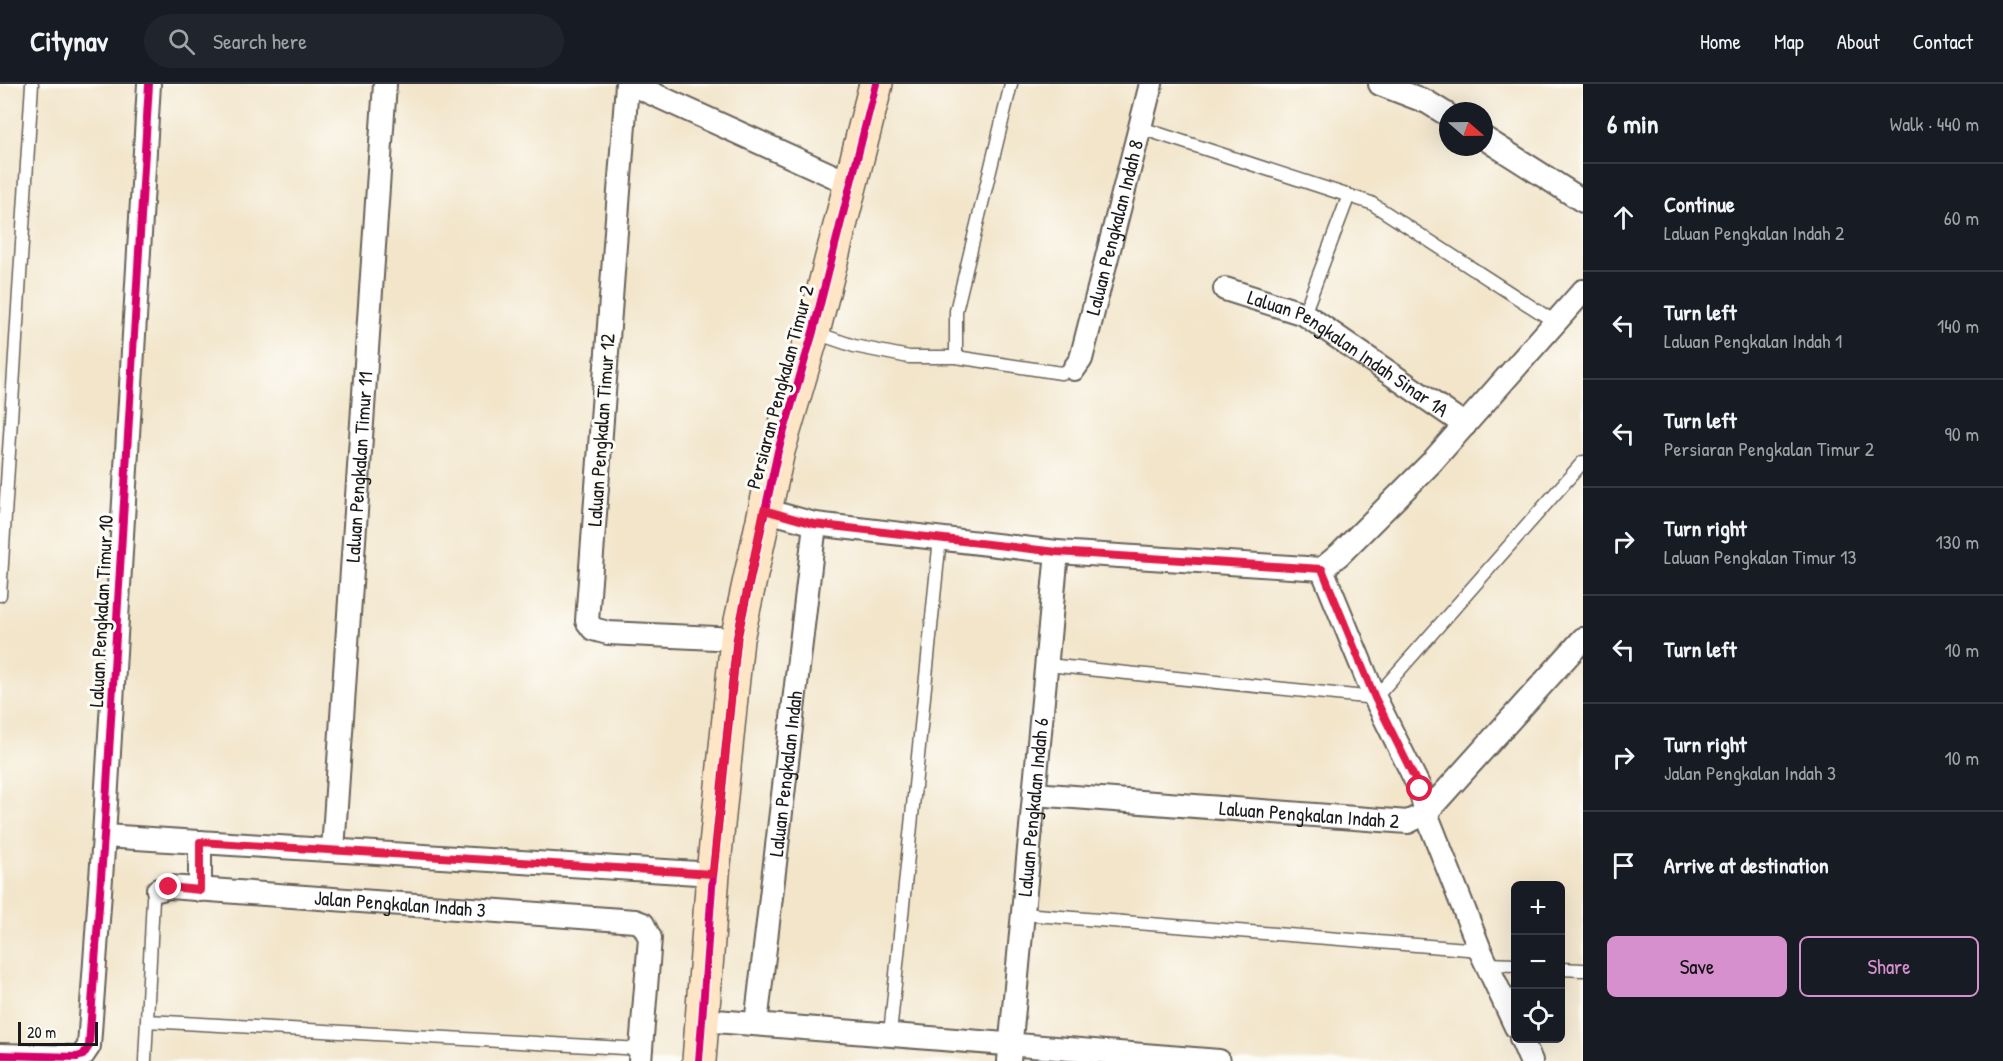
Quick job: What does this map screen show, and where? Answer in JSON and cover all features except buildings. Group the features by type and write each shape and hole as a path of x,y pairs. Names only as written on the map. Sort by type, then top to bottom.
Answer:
{"street":[{"name":"Laluan Pengkalan Timur 10","path":"0,1055 77,1057 87,1051 104,836 149,84"},
{"name":"Laluan Pengkalan Timur 11","path":"333,850 385,84"},
{"path":"629,84 851,184"},
{"name":"Laluan Pengkalan Timur 12","path":"629,84 587,621 593,629 608,633 737,639"},
{"name":"Persiaran Pengkalan Timur 2","path":"699,1061 713,874 737,639 764,510 813,332 876,84"},
{"name":"Laluan Pengkalan Indah 8","path":"1074,369 1081,359 1151,84"},
{"path":"1380,84 1402,88 1439,109"},
{"path":"1493,144 1583,201"},
{"name":"Laluan Pengkalan Indah Sinar 1A","path":"1225,289 1304,314 1465,425"},
{"path":"764,510 814,524 1057,552 1322,569 1341,554 1431,463 1583,291"},
{"name":"Laluan Pengkalan Indah","path":"756,1024 814,524"},
{"name":"Laluan Pengkalan Indah 6","path":"1010,1053 1057,552"},
{"name":"Laluan Pengkalan Indah 2","path":"1034,794 1408,822 1426,813 1420,789 1375,698 1322,569"},
{"path":"1511,1018 1483,957 1426,813 1583,639"},
{"path":"104,836 713,874"},
{"path":"200,842 200,890"},
{"name":"Jalan Pengkalan Indah 3","path":"158,890 169,887 635,921 643,924 650,938 640,1055"},
{"path":"702,1020 890,1034 1010,1053 1219,1061"},
{"path":"1523,1043 1531,1061"}],"lane":[{"path":"0,595 32,84"},
{"path":"956,357 956,311 1011,84"},
{"path":"1141,128 1371,203 1555,322"},
{"path":"1304,314 1349,195"},
{"path":"813,332 854,346 909,357 956,357 1061,373 1074,369"},
{"path":"1047,665 1375,698 1583,462"},
{"path":"890,1034 940,538"},
{"path":"145,1061 153,898 158,890"},
{"path":"1023,914 1483,957 1511,965"},
{"path":"1565,969 1583,970"},
{"path":"148,1021 640,1055"}],"cycle path":[{"path":"0,1055 77,1057 83,1055 89,1046 104,836 149,84"},
{"path":"699,1061 713,874 737,639 778,451 813,332 876,84"}],"route":[{"path":"169,887 200,890 200,842 713,874 737,639 764,510 814,524 1057,552 1322,569 1375,698 1420,789"}]}
